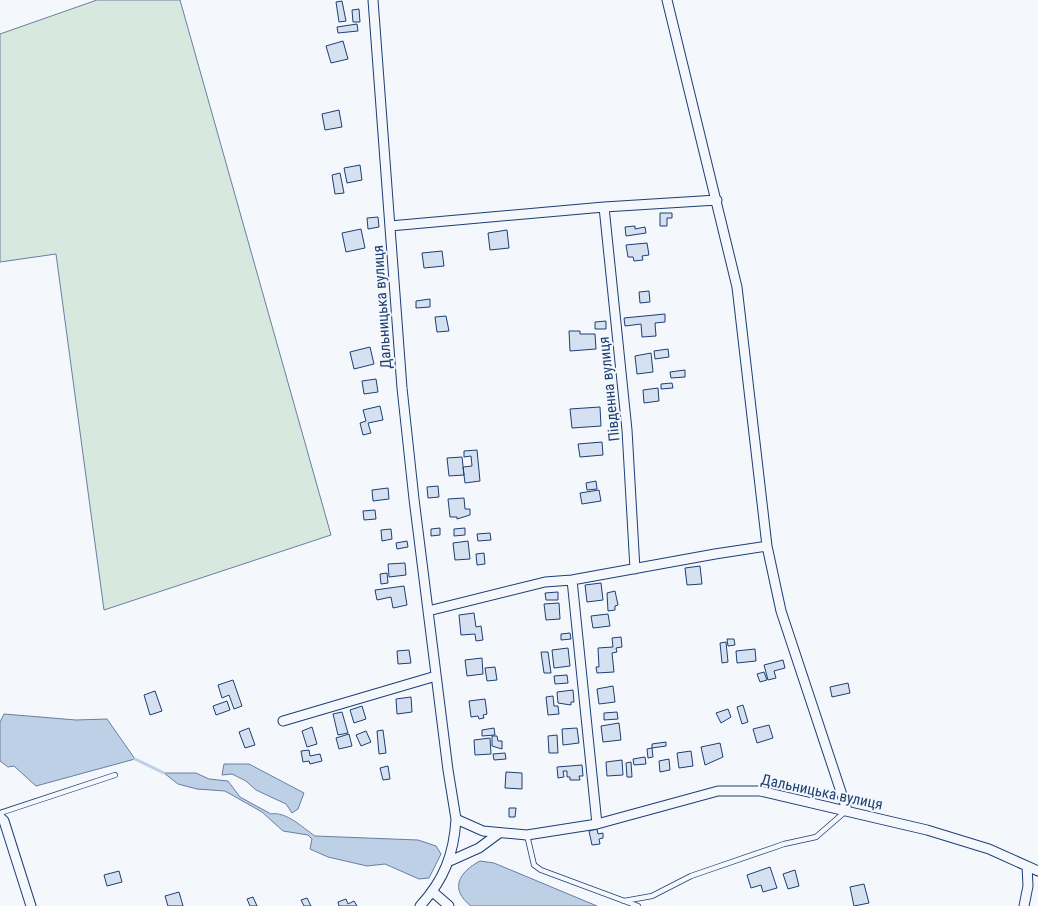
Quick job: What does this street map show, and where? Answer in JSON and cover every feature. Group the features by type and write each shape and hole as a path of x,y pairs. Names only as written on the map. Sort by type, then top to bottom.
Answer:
{"street":[{"name":"Дальницька вулиця","path":"373,0 402,388 436,676 456,819 484,831 498,834 527,835 597,824 725,790 760,791 847,810 989,849 1038,871"},
{"path":"667,0 737,287 767,546 781,611 847,810"},
{"path":"390,226 604,207 717,200"},
{"name":"Південна вулиця","path":"604,207 627,430 635,569"},
{"path":"428,611 545,582 572,580 767,546"},
{"path":"572,580 597,824"},
{"path":"283,721 436,676"},
{"path":"0,815 4,821 30,906"},
{"path":"420,906 433,892 450,861 455,839 456,819"},
{"path":"450,861 479,848 498,834"},
{"path":"1024,906 1029,875 1027,866"},
{"path":"433,892 449,906"}],"lane":[{"path":"0,815 115,774"},
{"path":"624,901 652,896 691,876 784,844 816,837 847,810"},
{"path":"527,835 534,864 541,870 638,906"}],"shaded area":[{"path":"97,0 180,0 331,535 104,610 56,254 0,262 0,34"}],"water":[{"path":"4,714 76,720 107,719 135,759 36,786 14,766 8,767 0,761 0,722"},
{"path":"224,764 249,764 304,793 298,809 292,813 286,804 256,790 246,781 232,774 222,775"},
{"path":"164,773 196,773 209,779 228,781 240,797 271,814 283,815 315,836 418,840 436,846 441,854 429,878 419,879 385,864 367,866 328,857 310,849 312,839 308,835 283,831 262,812 225,791 197,789 178,784"},
{"path":"480,861 494,863 597,906 471,906 460,893 459,881 467,870"}],"building":[{"path":"342,1 346,21 339,22 336,2"},
{"path":"359,9 360,22 353,22 352,10"},
{"path":"357,24 358,31 338,33 337,27"},
{"path":"343,41 348,59 331,63 326,46"},
{"path":"339,110 342,127 325,130 322,114"},
{"path":"360,165 362,180 347,183 344,168"},
{"path":"340,173 344,193 335,194 332,175"},
{"path":"660,213 672,213 672,218 667,218 667,226 660,226"},
{"path":"378,217 379,227 368,229 367,218"},
{"path":"635,226 635,229 645,227 646,233 626,236 625,227"},
{"path":"361,229 365,248 346,252 342,233"},
{"path":"507,230 509,248 490,250 488,233"},
{"path":"647,243 649,255 642,256 643,260 634,261 633,257 628,257 626,245"},
{"path":"442,251 444,266 424,268 422,253"},
{"path":"649,291 650,302 640,303 639,292"},
{"path":"430,299 430,307 416,308 416,301"},
{"path":"665,314 665,322 655,323 656,336 642,337 641,324 625,326 624,318"},
{"path":"446,316 449,331 437,332 435,317"},
{"path":"606,321 606,329 595,329 595,322"},
{"path":"569,331 580,331 580,334 595,334 596,349 570,351"},
{"path":"370,347 374,364 354,369 350,352"},
{"path":"668,349 669,357 655,359 654,351"},
{"path":"651,353 653,372 637,374 635,356"},
{"path":"685,370 685,377 671,378 670,372"},
{"path":"376,379 378,392 364,394 362,381"},
{"path":"672,383 673,388 661,389 661,384"},
{"path":"658,388 659,401 644,403 643,390"},
{"path":"380,406 383,420 368,423 371,433 363,435 360,423 366,421 363,410"},
{"path":"600,407 601,426 572,428 570,409"},
{"path":"602,442 603,455 580,457 578,444"},
{"path":"477,450 480,481 465,483 463,467 472,466 471,456 464,457 464,451"},
{"path":"462,457 464,475 449,476 447,458"},
{"path":"596,481 597,489 587,490 586,483"},
{"path":"438,486 439,497 428,498 427,487"},
{"path":"388,488 389,499 373,501 372,490"},
{"path":"599,490 601,501 582,504 580,493"},
{"path":"464,498 465,509 470,509 470,515 457,519 457,517 450,517 448,499"},
{"path":"375,510 376,519 364,520 363,511"},
{"path":"440,528 440,535 431,536 431,529"},
{"path":"465,528 465,535 454,536 454,529"},
{"path":"391,529 392,539 382,541 381,530"},
{"path":"490,533 491,540 478,541 477,534"},
{"path":"407,541 408,547 397,549 396,543"},
{"path":"468,541 470,559 455,560 453,543"},
{"path":"484,553 485,564 477,565 476,554"},
{"path":"405,563 406,575 389,577 388,564"},
{"path":"700,566 702,584 687,585 685,568"},
{"path":"387,573 388,583 381,584 380,574"},
{"path":"601,583 603,600 587,602 585,585"},
{"path":"404,586 407,605 393,608 391,597 377,600 375,590"},
{"path":"615,591 618,605 615,606 615,610 608,611 607,593"},
{"path":"558,592 558,600 546,600 545,593"},
{"path":"559,603 560,619 546,620 544,604"},
{"path":"474,613 476,627 481,626 483,640 476,641 475,634 461,635 459,615"},
{"path":"608,614 610,626 593,628 591,616"},
{"path":"570,633 571,639 561,640 561,634"},
{"path":"621,637 622,647 616,648 617,652 612,653 614,672 597,673 596,667 599,667 598,648 613,647 612,638"},
{"path":"727,639 734,639 735,645 728,646"},
{"path":"726,642 728,662 722,663 720,643"},
{"path":"568,648 570,666 554,668 552,650"},
{"path":"755,649 756,661 737,663 736,651"},
{"path":"409,650 411,663 398,664 397,651"},
{"path":"541,652 548,652 551,673 544,673"},
{"path":"482,658 483,674 467,676 465,660"},
{"path":"783,660 785,668 774,671 776,678 768,680 764,665"},
{"path":"495,667 497,680 487,681 485,668"},
{"path":"764,672 767,680 760,682 757,674"},
{"path":"567,675 568,683 555,684 554,676"},
{"path":"233,680 242,706 234,709 229,695 222,698 218,685"},
{"path":"848,683 850,693 832,697 830,687"},
{"path":"613,686 615,702 599,704 597,689"},
{"path":"573,690 574,702 571,702 571,705 558,703 557,692"},
{"path":"155,691 162,711 150,715 144,695"},
{"path":"553,696 554,706 558,706 559,714 548,715 546,697"},
{"path":"411,697 412,712 397,714 396,699"},
{"path":"485,699 487,714 483,715 484,718 479,719 478,716 471,717 469,701"},
{"path":"227,701 230,710 216,715 213,706"},
{"path":"743,705 748,722 742,724 737,707"},
{"path":"362,706 366,719 354,723 350,710"},
{"path":"728,709 731,717 721,723 716,713"},
{"path":"342,712 348,733 338,735 333,714"},
{"path":"617,712 618,719 604,720 604,713"},
{"path":"619,723 621,740 603,742 601,726"},
{"path":"769,725 773,738 757,743 753,729"},
{"path":"312,727 317,744 307,747 302,731"},
{"path":"249,728 255,745 245,748 239,732"},
{"path":"494,728 495,735 482,736 482,730"},
{"path":"577,728 579,743 563,745 562,729"},
{"path":"383,730 386,753 379,754 377,731"},
{"path":"366,731 371,742 361,746 356,735"},
{"path":"349,734 352,746 339,749 336,738"},
{"path":"557,735 558,753 549,753 548,736"},
{"path":"492,736 497,736 498,741 502,741 502,749 492,746"},
{"path":"490,738 491,754 475,755 474,740"},
{"path":"666,742 666,746 652,748 652,744"},
{"path":"720,743 723,757 705,765 701,747"},
{"path":"652,748 653,757 648,758 647,749"},
{"path":"309,750 310,756 320,754 322,761 310,764 309,761 303,762 301,751"},
{"path":"691,751 693,766 679,768 677,753"},
{"path":"505,753 506,759 494,760 493,754"},
{"path":"645,757 646,764 634,765 633,759"},
{"path":"669,759 670,770 660,772 659,761"},
{"path":"622,760 623,775 607,776 606,762"},
{"path":"631,762 632,777 627,777 626,763"},
{"path":"582,765 583,776 579,776 580,780 570,780 570,777 567,777 567,771 563,771 564,777 558,778 557,767"},
{"path":"388,766 390,779 383,780 380,768"},
{"path":"506,772 522,773 522,789 505,788"},
{"path":"509,808 516,808 515,817 509,817"},
{"path":"597,829 598,834 603,833 603,838 599,839 600,844 592,845 589,831"},
{"path":"770,867 777,888 763,892 761,885 751,888 747,875"},
{"path":"795,870 799,886 788,889 783,874"},
{"path":"119,871 122,882 107,886 104,875"},
{"path":"864,884 869,903 854,906 850,887"},
{"path":"179,892 183,906 168,906 165,896"},
{"path":"253,897 257,906 250,906 247,899"},
{"path":"307,898 311,906 304,906 301,900"},
{"path":"346,899 348,904 354,901 357,906 339,906 338,902"}],"waterway":[{"path":"135,759 164,773"}]}
